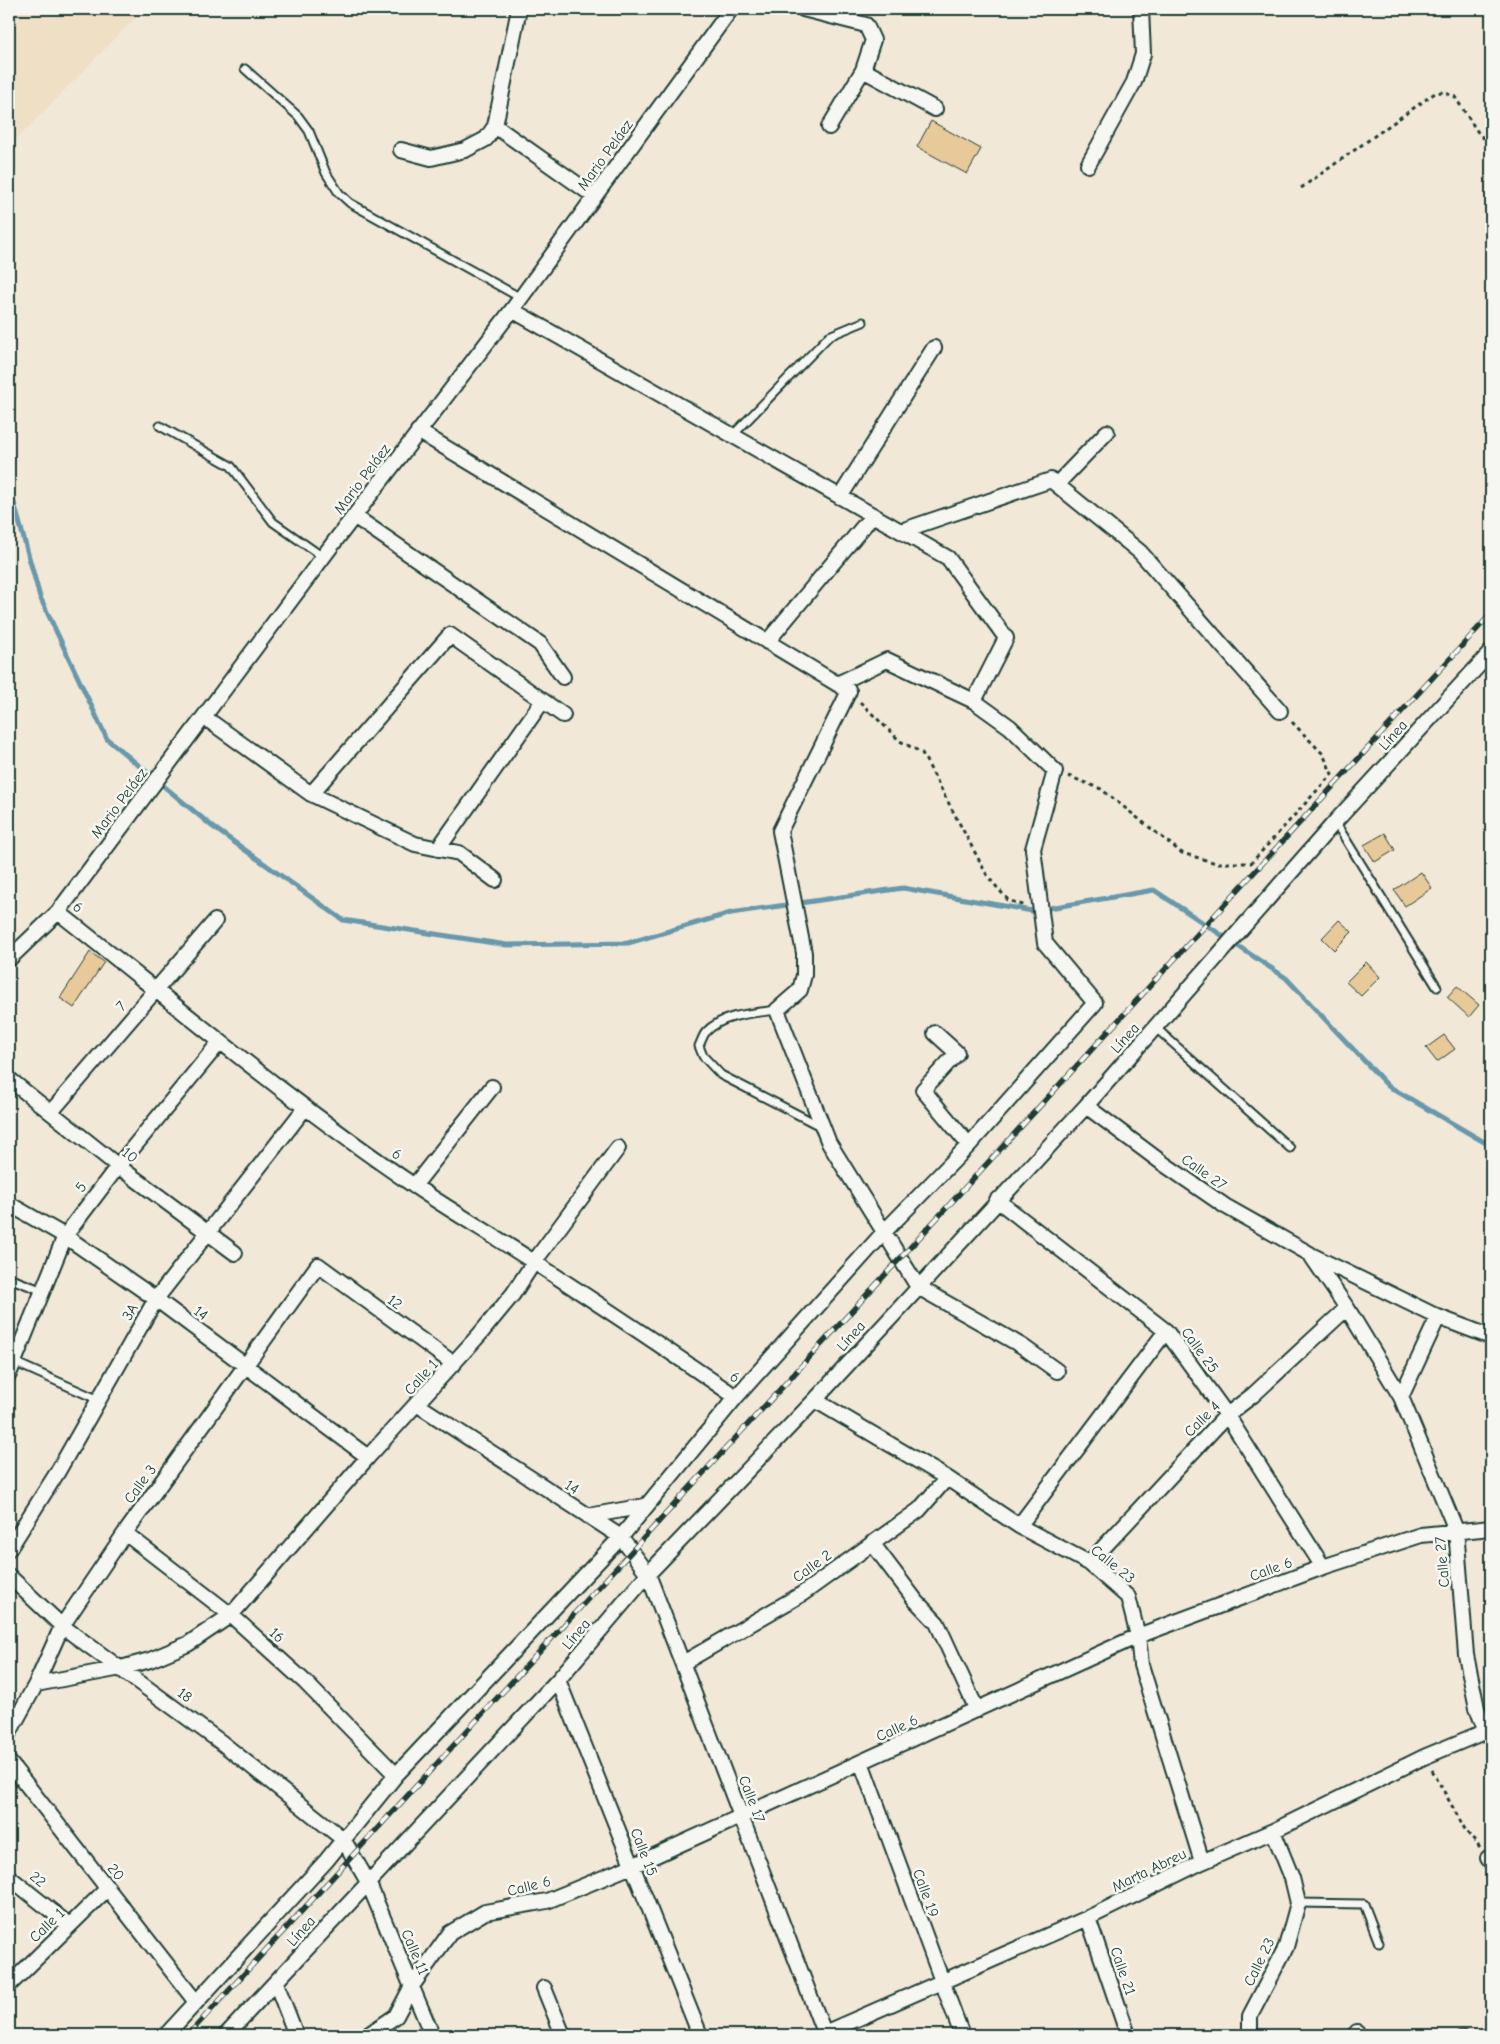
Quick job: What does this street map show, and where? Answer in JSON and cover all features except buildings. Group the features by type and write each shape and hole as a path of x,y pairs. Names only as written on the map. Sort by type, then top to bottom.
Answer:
{"street":[{"path":"401,150 431,158 456,152 486,139 494,126 519,9"},
{"path":"803,9 866,25 873,40 863,70 829,128"},
{"path":"1088,165 1134,82 1143,54 1141,9"},
{"name":"Mario Peláez","path":"9,959 58,912 418,431 521,298 726,11"},
{"path":"863,70 934,109"},
{"path":"494,126 594,196"},
{"path":"512,310 948,558 1006,638 974,701"},
{"path":"840,497 934,348"},
{"path":"418,431 843,688"},
{"path":"1057,484 1107,432"},
{"path":"901,531 1051,480 1140,552 1280,711"},
{"path":"767,642 873,515"},
{"path":"354,516 540,644 563,677"},
{"path":"311,794 450,635 542,702 563,715"},
{"name":"Línea","path":"226,2035 558,1680 648,1574 815,1400 997,1200 1086,1106 1336,822 1491,652"},
{"path":"1055,771 1010,727 974,701 887,660 843,688 780,831 804,953 804,975 800,990 777,1010 829,1144 885,1231 918,1287 1014,1341 1057,1371"},
{"path":"438,848 542,702"},
{"path":"204,717 311,794 415,844 459,853 494,880"},
{"name":"Línea","path":"166,2035 326,1861 396,1775 621,1538 645,1506 736,1397 885,1231 969,1145 1095,1003 1045,944 1033,849 1055,771"},
{"name":"6","path":"58,912 157,990 219,1043 305,1108 414,1186 534,1262 736,1397"},
{"name":"7","path":"51,1112 215,921"},
{"path":"935,1033 957,1053 923,1090 969,1145"},
{"name":"5","path":"11,1368 65,1236 118,1166 219,1043"},
{"name":"10","path":"9,1079 206,1234 235,1253"},
{"path":"414,1186 492,1087"},
{"name":"Calle 27","path":"1086,1106 1161,1162 1225,1206 1310,1254 1438,1317 1491,1337"},
{"name":"3A","path":"9,1549 57,1473 156,1299 305,1108"},
{"name":"Calle 1","path":"36,1684 121,1668 150,1660 188,1644 231,1615 368,1457 418,1405 513,1294 534,1262 618,1148"},
{"name":"Calle 25","path":"997,1200 1166,1331 1227,1415 1323,1567"},
{"name":"14","path":"9,1204 65,1236 156,1299 368,1457"},
{"name":"Calle 27","path":"1310,1254 1347,1308 1400,1398 1456,1530 1466,1655 1477,1708 1488,1731"},
{"name":"12","path":"318,1265 454,1364"},
{"name":"Calle 3","path":"9,1733 36,1684 62,1626 125,1533 318,1265"},
{"name":"Calle 4","path":"1089,1563 1227,1415 1252,1395 1347,1308"},
{"path":"1400,1398 1438,1317"},
{"path":"1018,1526 1166,1331"},
{"name":"Calle 23","path":"815,1400 947,1478 1018,1526 1089,1563 1128,1597 1138,1636 1140,1665 1202,1862"},
{"name":"14","path":"418,1405 621,1538 648,1574"},
{"name":"Calle 2","path":"683,1663 802,1594 918,1510 947,1478"},
{"path":"588,1516 645,1506"},
{"name":"Calle 6","path":"368,2035 396,2016 412,1986 450,1933 484,1912 547,1901 632,1866 1138,1636 1323,1567 1421,1535 1491,1528"},
{"name":"16","path":"125,1533 231,1615 305,1682 396,1775"},
{"path":"872,1543 916,1601 937,1623 976,1710"},
{"name":"Calle 17","path":"648,1574 742,1815 823,2035"},
{"name":"18","path":"9,1576 62,1626 222,1743 343,1838"},
{"name":"Calle 15","path":"558,1680 700,2035"},
{"name":"Marta Abreu","path":"823,2035 1088,1918 1424,1757 1488,1731"},
{"name":"20","path":"9,1762 196,2002"},
{"name":"Calle 19","path":"861,1762 962,2035"},
{"name":"Calle 23","path":"1249,2035 1250,2016 1286,1947 1298,1903 1292,1878 1273,1831"},
{"name":"Calle 11","path":"343,1838 368,1882 432,2035"},
{"name":"22","path":"9,1877 70,1925"},
{"name":"Calle 1","path":"9,1985 108,1888"},
{"name":"Calle 21","path":"1088,1918 1128,2035"},
{"path":"276,1983 296,2035"},
{"path":"544,1988 564,2035"}],"lane":[{"path":"245,69 298,116 309,131 326,172 340,193 350,202 521,298"},
{"path":"733,436 828,336 863,322"},
{"path":"160,426 231,466 272,522 323,557"},
{"path":"1336,822 1437,987"},
{"path":"777,1010 743,1014 722,1022 705,1032 700,1046 703,1056 722,1075 823,1128"},
{"path":"1156,1028 1290,1148"},
{"path":"9,1278 43,1291"},
{"path":"11,1368 99,1400"},
{"path":"1298,1903 1364,1904 1379,1943"}],"path":[{"path":"1301,188 1435,93 1443,92 1455,97 1479,134 1491,145"},
{"path":"843,688 900,741 922,753 988,877 1008,900 1031,908"},
{"path":"1055,771 1101,789 1182,852 1216,863 1251,863 1332,774 1323,754 1280,711"},
{"path":"1424,1757 1466,1831 1490,1860"}],"shaded area":[{"path":"9,9 144,9 9,147"}],"waterway":[{"path":"9,485 40,597 107,739 213,827 343,920 507,945 628,943 731,913 903,888 1032,911 1154,890 1286,978 1388,1086 1491,1146"}],"railway":[{"path":"188,2035 1491,614"}]}
